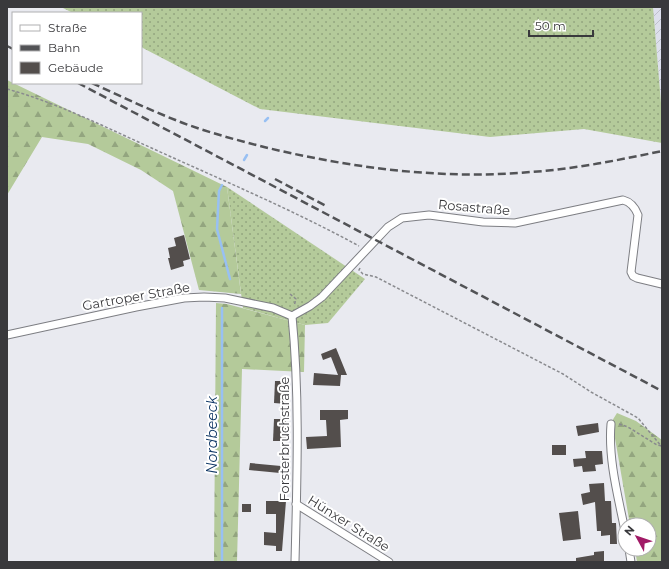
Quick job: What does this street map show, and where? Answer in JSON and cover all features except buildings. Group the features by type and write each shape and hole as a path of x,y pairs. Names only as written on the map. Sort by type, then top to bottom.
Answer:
{"street":[{"name":"Rosastraße","path":"292,316 322,297 388,227 402,218 428,216 483,222 515,223 623,200 628,202 636,209 638,215 631,272 637,278 662,284"},
{"name":"Gartroper Straße","path":"7,335 184,298 225,298 273,308 292,316"},
{"name":"Forsterbruchstraße","path":"292,316 296,349 295,562"},
{"path":"611,424 610,439 613,466 622,517"},
{"name":"Hünxer Straße","path":"296,504 389,562"}],"path":[{"path":"7,89 25,94 50,104 287,209 366,250"},
{"path":"360,267 359,270 363,274 376,277 563,374 591,392 638,418 662,446"},
{"path":"290,294 296,299 292,316"},
{"path":"611,424 628,427 657,445 662,446"}],"shaded area":[{"path":"653,7 662,7 662,115"}],"green space":[{"path":"61,7 653,7 662,115 662,143 584,129 490,137 260,109 142,48 142,12 71,12"},
{"path":"7,80 12,82 12,84 15,84 227,187 241,294 199,290 173,191 141,170 88,144 42,137 7,195"},
{"path":"227,187 365,279 328,323 305,325 243,308"},
{"path":"216,303 227,304 305,325 304,372 242,369 237,562 214,562"},
{"path":"617,413 636,421 662,440 662,562 637,562 636,557 657,557 657,517 629,517 612,421"}],"waterway":[{"name":"Nordbeeck","path":"265,121 268,118"},
{"name":"Nordbeeck","path":"244,160 247,155"},
{"name":"Nordbeeck","path":"222,185 219,191 217,229 230,279"},
{"name":"Nordbeeck","path":"222,308 222,562"}],"railway":[{"path":"7,46 12,48"},
{"path":"80,84 662,391"},
{"path":"94,84 137,104 193,127 264,147 330,161 363,166 430,173 498,174 547,171 613,161 662,151"},
{"path":"275,179 326,206"}]}
